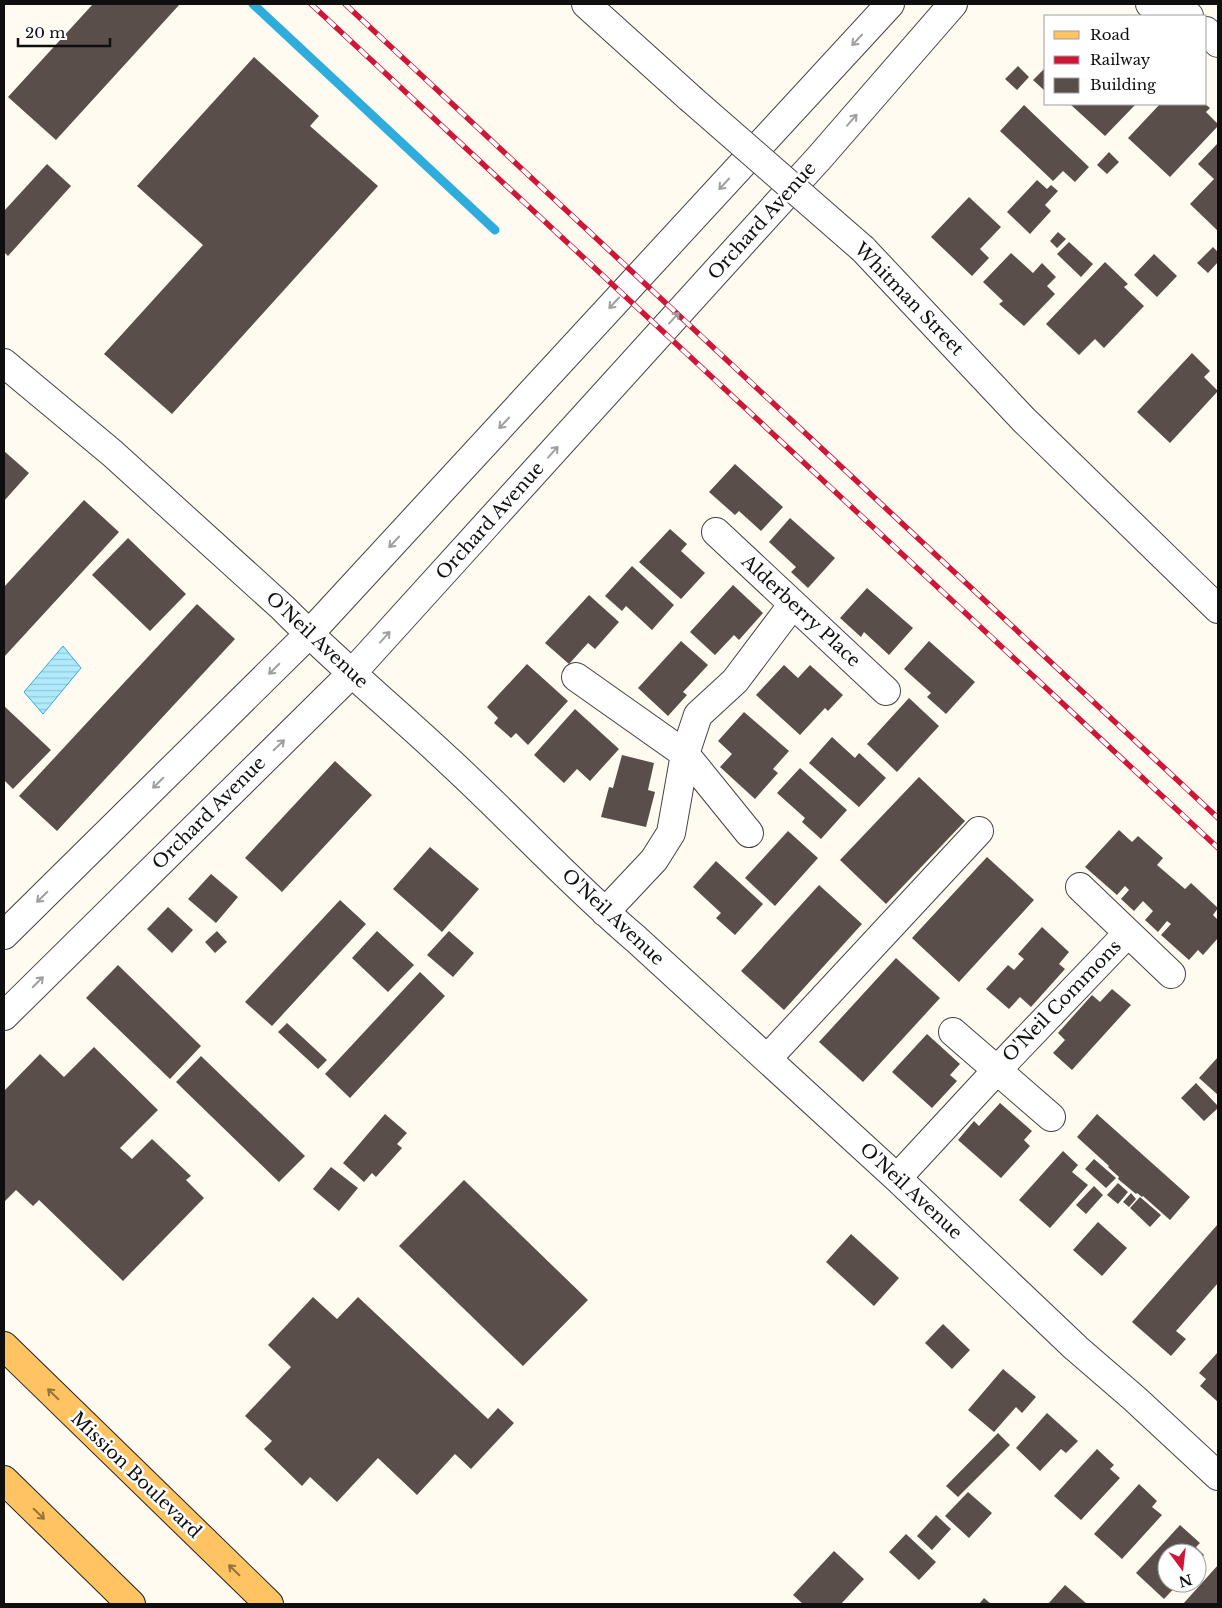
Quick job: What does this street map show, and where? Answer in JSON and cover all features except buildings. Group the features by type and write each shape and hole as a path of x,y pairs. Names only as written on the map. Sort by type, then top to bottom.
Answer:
{"main road":[{"name":"Mission Boulevard","path":"4,1346 269,1604"},
{"path":"4,1480 131,1604"}],"street":[{"name":"Whitman Street","path":"586,4 690,98 863,249 1023,418 1218,609"},
{"path":"4,935 309,634 890,4"},
{"name":"Orchard Avenue","path":"4,1016 352,673 820,157 953,4"},
{"path":"1150,4 1188,15"},
{"path":"1207,32 1218,43"},
{"name":"O'Neil Avenue","path":"4,363 112,453 451,762 605,912 897,1178 1076,1348 1135,1399 1218,1476"},
{"name":"Alderberry Place","path":"716,532 886,691"},
{"path":"605,912 654,860 671,833 685,754 698,715 735,682 793,604"},
{"path":"576,677 685,754 749,832"},
{"path":"767,1059 979,831"},
{"name":"O'Neil Commons","path":"1080,887 1171,974"},
{"name":"O'Neil Commons","path":"897,1178 1128,933"},
{"name":"O'Neil Commons","path":"953,1032 1051,1117"}],"water":[{"path":"63,646 81,668 43,714 24,692"}],"waterway":[{"path":"253,4 495,230"}],"railway":[{"path":"311,4 1218,848"},
{"path":"345,4 1218,818"}]}
